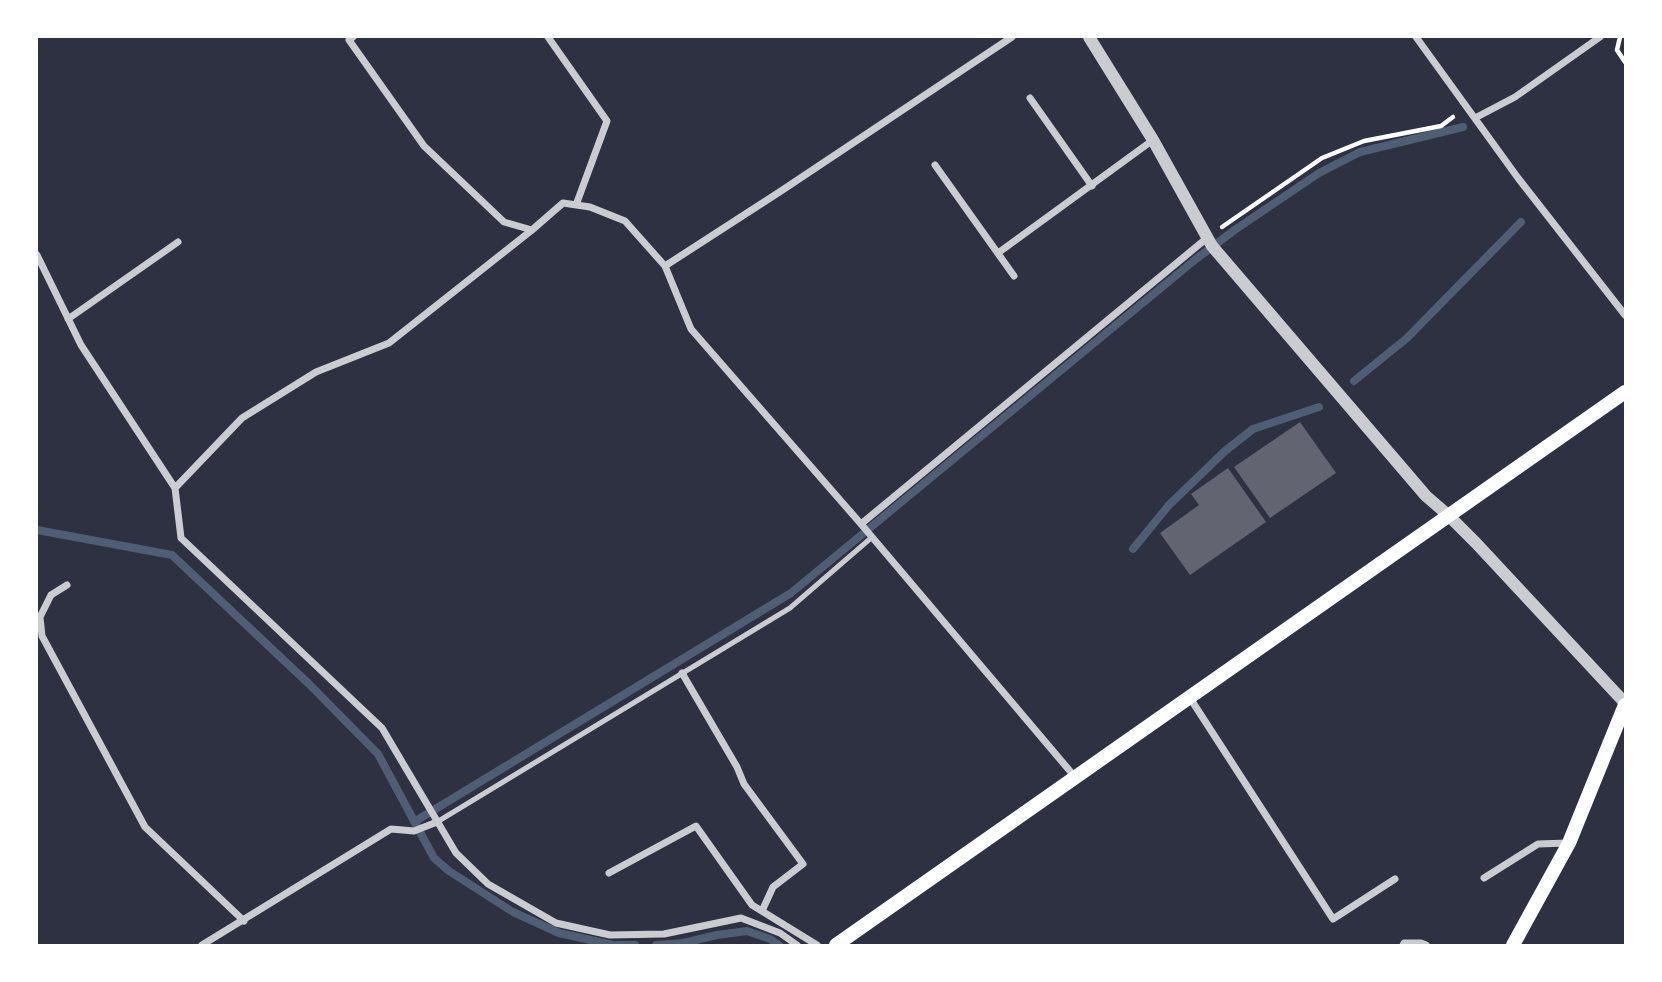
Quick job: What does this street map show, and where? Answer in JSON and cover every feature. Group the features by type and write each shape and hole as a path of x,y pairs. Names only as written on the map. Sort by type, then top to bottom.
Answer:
{"main road":[{"path":"836,945 1625,392"},
{"path":"1513,945 1569,843 1625,704"}],"street":[{"path":"353,37 349,40 424,146 504,222 531,230"},
{"path":"548,37 607,121 576,205"},
{"path":"664,266 1012,37"},
{"path":"1089,37 1153,140 1212,244 1426,496 1448,515 1625,704"},
{"path":"1416,37 1518,178 1625,315"},
{"path":"1475,118 1515,97 1600,37"},
{"path":"1030,98 1091,186"},
{"path":"998,253 1153,140"},
{"path":"935,165 1014,276"},
{"path":"175,488 242,418 316,372 389,343 563,203 590,207 625,221 664,266 691,329 1075,778"},
{"path":"68,319 178,242"},
{"path":"866,531 1212,244"},
{"path":"37,255 81,345 175,488 181,538 382,728 456,853 488,884 556,923 610,935 664,934 741,918 780,933 797,945"},
{"path":"67,584 51,595 40,617 42,636 145,827 244,920"},
{"path":"682,673 737,767 744,784 803,864 773,887 762,911"},
{"path":"1189,697 1333,919 1395,879"},
{"path":"202,945 391,829 414,831 428,826 435,818"},
{"path":"608,873 696,826 752,905 817,945"},
{"path":"1484,878 1538,844 1569,843"},
{"path":"1403,945 1426,945"}],"lane":[{"path":"435,818 789,608 866,531"}],"path":[{"path":"1620,37 1617,50 1625,62"},
{"path":"1212,244 1322,158 1364,141 1441,125 1467,107"}],"building":[{"path":"1300,422 1336,473 1270,518 1234,467"},
{"path":"1228,468 1266,522 1190,575 1160,533 1199,505 1191,494"}],"waterway":[{"path":"414,822 791,593 1196,259 1319,173 1360,152 1463,127"},
{"path":"1354,381 1407,338 1521,222"},
{"path":"1133,549 1169,505 1225,451 1253,429 1319,407"},
{"path":"37,530 172,555 309,684 378,754 434,858 449,871 513,912 559,933 613,945 635,945"},
{"path":"656,945 683,943 747,931 779,945"}]}
